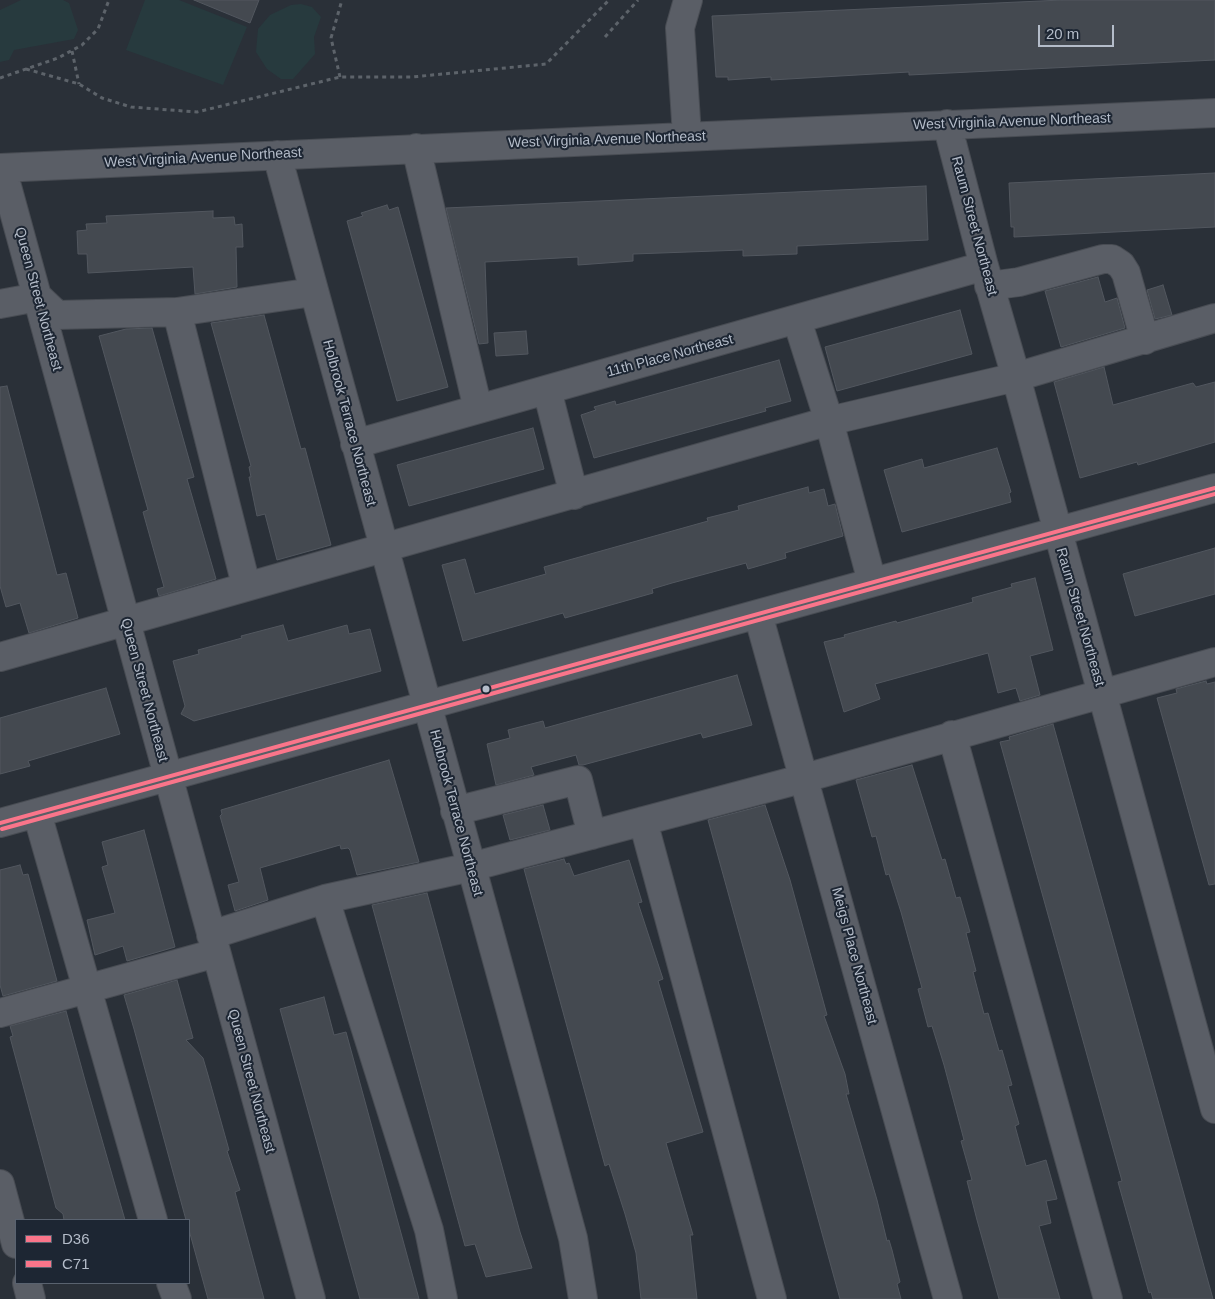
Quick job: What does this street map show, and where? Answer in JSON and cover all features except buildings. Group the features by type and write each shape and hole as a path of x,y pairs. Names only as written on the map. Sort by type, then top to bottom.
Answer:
{"street":[{"path":"687,136 680,28 688,0"},
{"name":"West Virginia Avenue Northeast","path":"1,168 1215,113"},
{"name":"Raum Street Northeast","path":"947,124 1056,532 1215,1109"},
{"path":"416,148 478,409"},
{"name":"Holbrook Terrace Northeast","path":"277,155 573,1238 583,1299"},
{"name":"Queen Street Northeast","path":"1,168 312,1299"},
{"name":"11th Place Northeast","path":"355,444 797,320 987,276 1019,282 1103,259 1112,259 1126,273 1145,340"},
{"path":"0,304 38,297 58,315 177,312 313,292"},
{"path":"177,312 246,586"},
{"path":"0,655 574,495 829,421 1016,377 1215,318"},
{"path":"797,320 829,421 872,582"},
{"path":"547,390 574,495"},
{"path":"0,823 1215,488"},
{"name":"Meigs Place Northeast","path":"758,614 948,1299"},
{"path":"0,1013 87,989 214,944 325,899 471,867 592,835 805,778 1101,692 1215,662"},
{"path":"952,736 1108,1299"},
{"path":"455,811 578,780 592,835"},
{"path":"37,813 153,1219"},
{"path":"643,821 772,1299"},
{"path":"325,899 429,1230 443,1299"},
{"path":"0,1184 15,1240"},
{"path":"27,1284 32,1299"},
{"path":"171,1284 177,1299"}],"path":[{"path":"0,78 58,58 82,45 98,29 109,0"},
{"path":"340,77 331,38 342,0"},
{"path":"26,69 79,84 102,98 131,107 197,112 340,77 412,77 546,64 609,0"},
{"path":"605,37 638,0"},
{"path":"72,51 79,84"}],"green space":[{"path":"21,0 63,0 69,3 78,30 74,39 14,50 9,60 0,62 0,10"},
{"path":"145,0 179,0 247,27 223,85 126,50"},
{"path":"301,4 312,7 321,17 314,37 315,54 293,79 281,79 267,69 256,52 258,29 270,15 291,5"}],"transit line":[{"name":"D36","path":"0,823 1215,488"},
{"name":"C71","path":"2,829 1215,494"}]}
